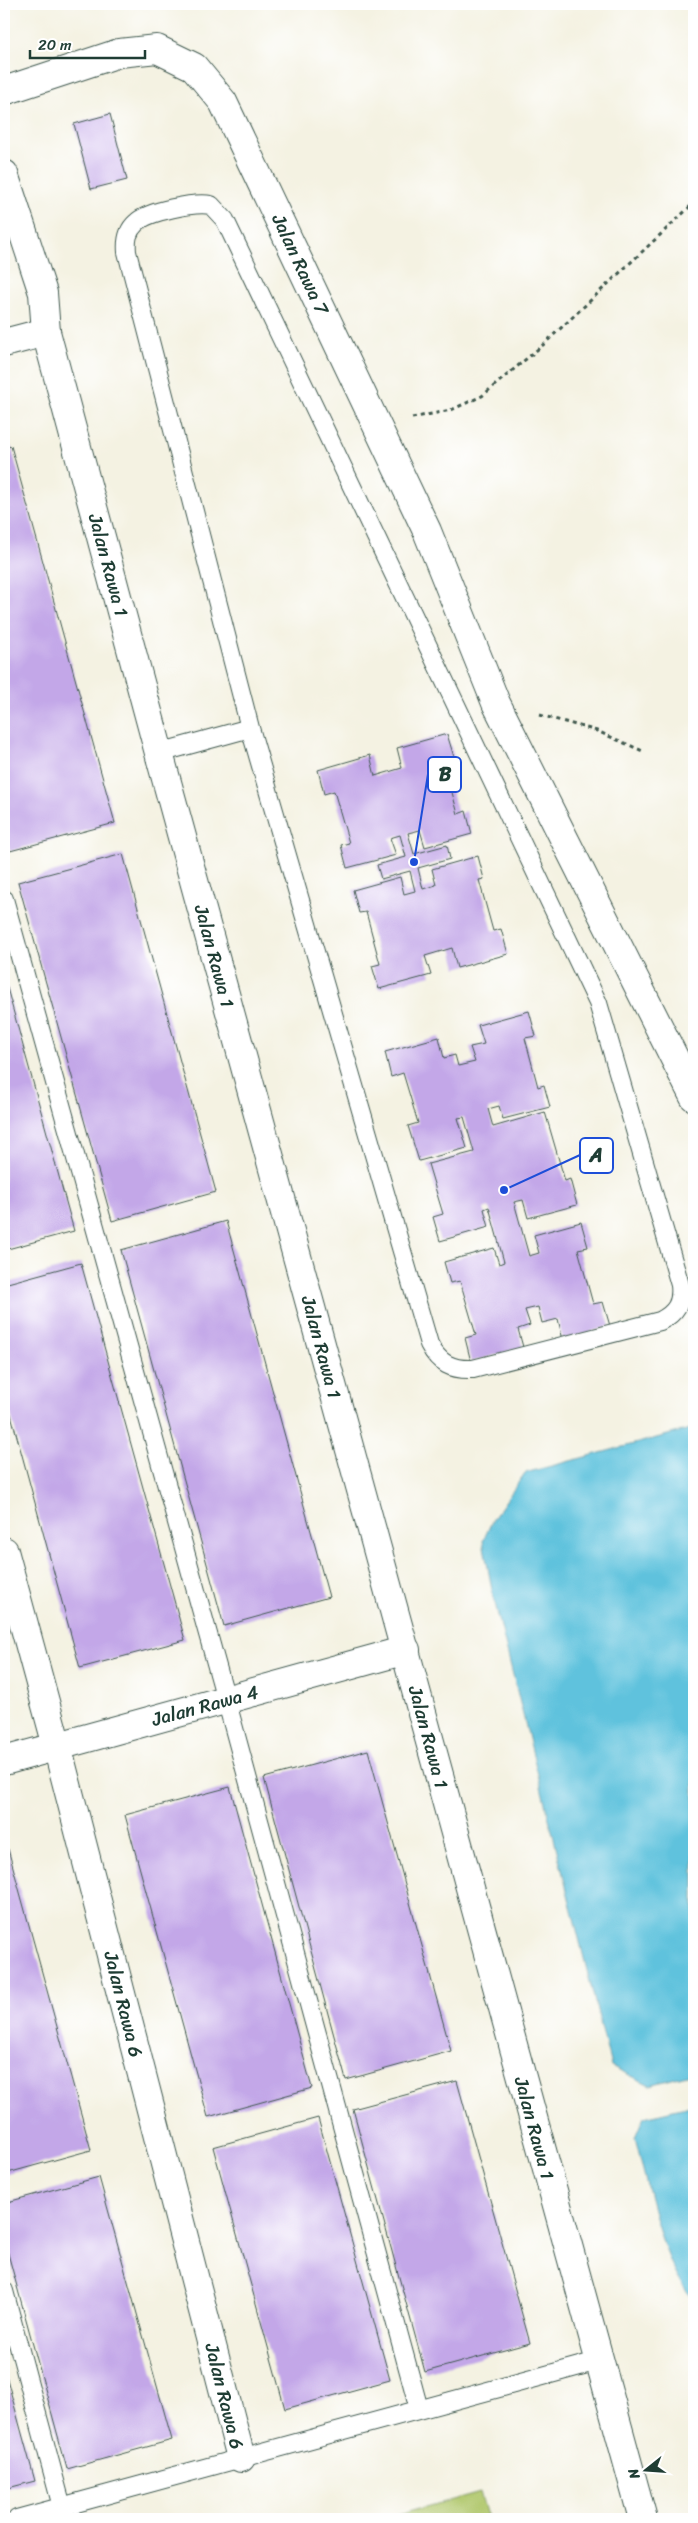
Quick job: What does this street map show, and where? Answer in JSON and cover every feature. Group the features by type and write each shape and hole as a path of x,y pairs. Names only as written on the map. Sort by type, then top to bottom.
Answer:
{"street":[{"name":"Jalan Rawa 7","path":"4,91 118,53 157,49 194,67 223,102 427,531 496,703 694,1097"},
{"name":"Jalan Rawa 1","path":"4,174 43,293 46,332 159,753 643,2519"},
{"path":"4,344 46,332"},
{"name":"Jalan Rawa 6","path":"4,1551 57,1746 241,2458"},
{"name":"Jalan Rawa 4","path":"4,1761 406,1650"}],"lane":[{"path":"191,204 211,206 225,220 598,1003 680,1285 682,1296 678,1307 670,1316 660,1321 473,1369 459,1370 446,1365 436,1357 429,1344 250,728 127,252 126,242 136,222 191,204"},
{"path":"159,753 250,728"},
{"path":"4,899 226,1700 419,2409"},
{"path":"4,2291 62,2507"},
{"path":"17,2519 598,2360"}],"path":[{"path":"368,406 414,419 451,410 482,396 544,344 694,203"},
{"path":"496,703 597,731 645,752"}],"green space":[{"path":"480,2492 488,2519 383,2519"}],"water":[{"path":"694,1428 694,2073 650,2085 611,2066 493,1595 483,1541 493,1519 525,1473"},
{"path":"694,2105 694,2299 683,2285 664,2246 635,2138 644,2117"}],"building":[{"path":"110,114 127,180 91,189 74,124"},
{"path":"11,446 115,823 10,851 4,828 4,448"},
{"path":"447,734 454,757 443,760 458,814 466,811 472,834 425,847 420,830 408,833 414,854 447,845 450,859 418,868 423,889 436,885 432,869 478,856 484,879 479,880 493,931 501,929 508,954 457,968 452,948 425,956 431,975 379,989 372,966 380,964 366,912 359,913 353,890 400,877 404,894 415,891 410,871 381,879 377,865 406,857 400,835 390,838 396,855 347,868 341,845 349,843 334,791 324,794 318,770 370,755 375,776 402,768 397,748"},
{"path":"123,854 216,1192 112,1221 18,882"},
{"path":"4,977 74,1231 4,1250"},
{"path":"529,1011 536,1036 525,1038 538,1087 544,1085 550,1107 503,1119 499,1106 488,1109 493,1127 545,1112 565,1181 570,1179 577,1205 528,1218 523,1200 514,1202 529,1256 539,1253 534,1235 581,1222 588,1247 578,1249 593,1304 603,1302 610,1326 563,1340 558,1319 542,1323 538,1307 525,1310 530,1325 518,1329 523,1347 471,1362 465,1338 476,1335 460,1281 450,1283 444,1262 494,1248 499,1264 504,1262 489,1207 484,1209 489,1227 440,1241 433,1217 443,1214 428,1164 474,1152 464,1117 458,1118 467,1148 419,1161 408,1126 418,1123 403,1073 391,1077 385,1052 439,1037 444,1058 455,1055 458,1066 475,1062 470,1047 484,1044 478,1025"},
{"path":"226,1221 329,1597 224,1626 121,1250"},
{"path":"81,1263 185,1640 80,1668 4,1389 4,1284"},
{"path":"368,1750 451,2051 346,2080 264,1778"},
{"path":"230,1787 312,2088 208,2117 125,1815"},
{"path":"8,1849 91,2150 4,2174 4,1850"},
{"path":"457,2081 530,2343 425,2372 353,2109"},
{"path":"318,2118 390,2380 285,2409 213,2147"},
{"path":"99,2177 172,2440 67,2469 4,2239 4,2203"},
{"path":"4,2368 35,2481 4,2489"}],"place":[{"name":"B","path":"414,862"},
{"name":"A","path":"504,1190"}]}
